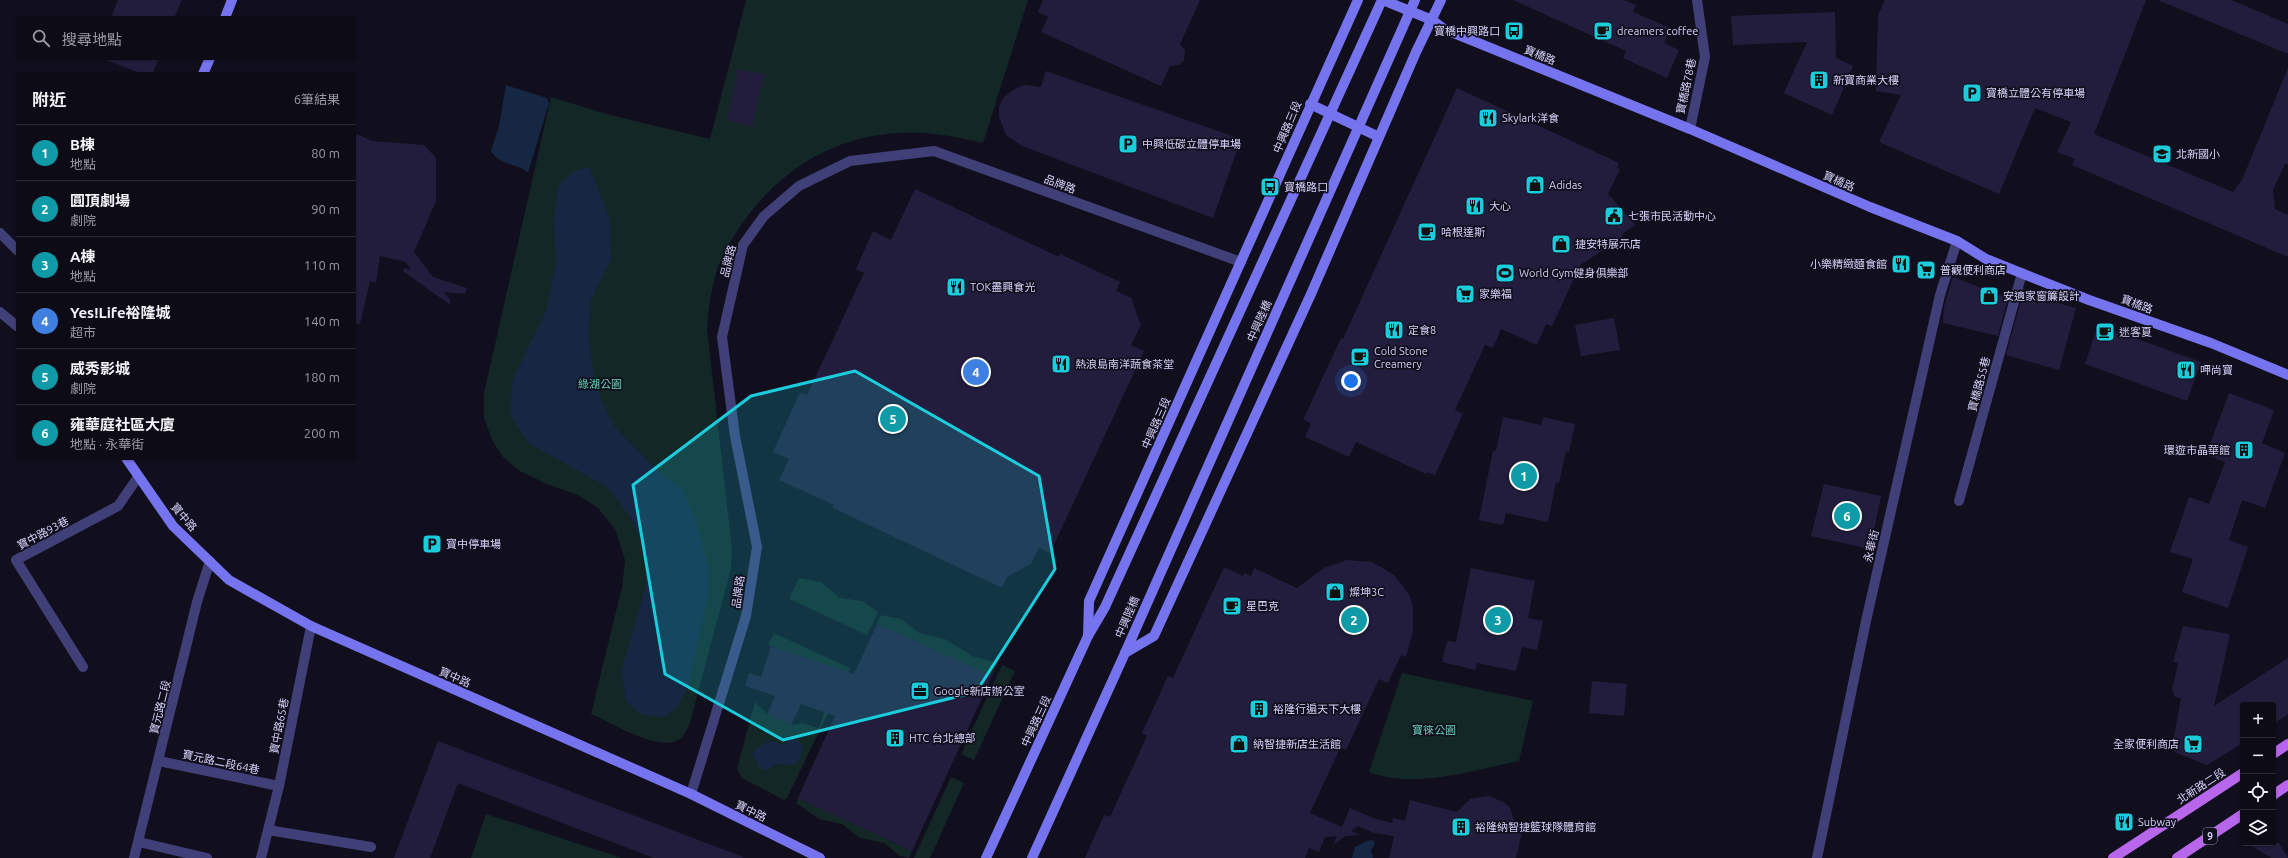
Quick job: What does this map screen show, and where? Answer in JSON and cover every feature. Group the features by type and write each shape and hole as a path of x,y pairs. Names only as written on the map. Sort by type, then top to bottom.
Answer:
{"main road":[{"path":"2276,752 2288,744"},
{"name":"北新路二段","path":"2113,858 2241,774"},
{"path":"2276,793 2288,785"},
{"name":"9","path":"2177,858 2240,816"}],"street":[{"path":"226,16 232,0"},
{"name":"中興路三段","path":"986,858 1088,636 1089,601 1310,104 1358,0"},
{"name":"寶橋路","path":"1382,0 1432,20 1444,29 1690,129 1870,207 1957,241 1986,260 2089,300 2211,343 2288,375"},
{"name":"中興陸橋","path":"1088,636 1105,607 1382,0"},
{"name":"中興陸橋","path":"1125,653 1415,0"},
{"path":"1032,858 1125,653 1154,636 1311,294 1379,136 1441,0"},
{"name":"寶橋路78巷","path":"1690,129 1705,57 1696,0"},
{"path":"204,72 209,60"},
{"path":"1310,104 1379,136"},
{"name":"品牌路","path":"691,794 746,616 757,547 736,436 722,337 744,244 764,216 799,186 850,161 934,151 1241,262"},
{"path":"0,233 16,249"},
{"name":"永華街","path":"1817,858 1866,620 1939,302 1957,241"},
{"name":"寶橋路55巷","path":"1959,501 2022,273"},
{"path":"0,312 16,325"},
{"name":"寶中路","path":"127,460 173,526 229,580 311,626 691,794 820,858"},
{"name":"寶中路93巷","path":"83,667 16,560 118,506 138,477"},
{"name":"寶元路二段","path":"134,858 197,602 210,561"},
{"name":"寶中路65巷","path":"261,858 279,786 311,626"},
{"name":"寶元路二段64巷","path":"159,761 279,786"},
{"path":"268,830 371,847"},
{"path":"139,842 207,858"}],"highlighted area":[{"path":"855,371 1039,476 1055,569 976,692 783,740 665,674 633,485 751,396"}],"green space":[{"name":"綠湖公園","path":"746,0 1028,0 983,143 931,134 900,133 851,141 828,150 807,161 787,175 769,191 753,210 728,245 716,273 709,308 707,329 732,548 731,569 689,726 680,739 671,742 660,742 648,740 623,730 591,714 622,587 625,560 615,529 598,508 578,495 549,485 520,471 503,457 492,440 484,418 484,393 551,97 606,114 710,139"},
{"path":"799,578 821,582 840,598 862,601 878,612 867,635 789,599"},
{"path":"881,615 901,619 919,633 945,639 972,656 998,663 992,676 877,624"},
{"path":"774,633 850,668 787,798 784,800 742,778 737,769 755,702 767,714 791,725 802,723 819,728 838,669 768,645"},
{"path":"1002,665 1015,671 974,760 961,754"},
{"name":"寶徠公園","path":"1402,673 1533,701 1519,761 1444,777 1424,779 1387,777 1369,772"},
{"path":"951,777 964,783 930,858 914,858"},
{"path":"798,798 912,851 909,858 900,856 884,843 860,838 842,824 819,819 796,803"},
{"path":"486,814 622,858 471,858"}],"water":[{"path":"506,85 547,98 549,103 528,173 519,167 504,162 495,156 491,151 499,126"},
{"path":"589,167 610,219 611,259 591,300 588,334 594,376 602,402 615,427 660,473 682,489 696,522 709,567 708,596 688,687 677,707 665,717 642,715 626,701 621,672 646,585 644,546 630,516 607,487 528,443 510,414 513,379 546,311 556,264 554,220 558,186 574,171"},
{"path":"791,737 798,740 803,747 800,759 794,765 777,764 766,771 759,768 752,753 756,748 770,741 784,745"},
{"path":"1373,840 1375,844 1371,850 1373,858 1352,858 1355,847 1367,841"}],"building":[{"path":"118,0 182,0 175,16 112,16"},
{"path":"1043,0 1200,0 1180,44 1185,51 1184,60 1179,65 1170,66 1161,86 1041,32 1048,17 1038,12"},
{"path":"1513,0 1623,0 1636,5 1633,12 1670,28 1664,43 1679,50 1667,78 1623,58 1626,51"},
{"path":"1885,0 2146,0 2094,134 2233,192 2242,180 2288,68 2288,164 2285,164 2273,190 2275,209 2288,215 2288,257 2072,165 2075,159 2057,152 2071,122 2035,108 1999,194 1879,142 1901,95 1876,91 1878,15"},
{"path":"2158,0 2231,0 2288,24 2288,54"},
{"path":"1835,12 1836,58 1853,66 1832,115 1784,93 1807,42 1733,45 1731,16"},
{"path":"107,60 158,60 153,72 137,72"},
{"path":"738,69 764,74 752,126 727,120"},
{"name":"中興低碳立體停車場","path":"1046,71 1241,139 1213,218 1022,146 1006,135 999,117 999,107 1003,98 1016,88 1025,85 1041,87"},
{"name":"家樂福","path":"1457,88 1619,163 1617,168 1620,169 1608,194 1636,225 1623,233 1621,239 1580,265 1552,326 1546,324 1537,345 1501,329 1493,348 1485,345 1455,410 1463,414 1435,475 1428,472 1426,474 1356,442 1349,457 1305,437 1311,423 1303,420 1341,338 1343,339"},
{"path":"356,134 372,141 424,145 436,158 436,201 414,252 433,277 467,288 465,294 444,292 451,301 449,304 403,271 404,268 411,270 406,262 380,256 376,283 370,281 360,324 356,323"},
{"path":"915,189 1059,257 1060,254 1120,282 1116,291 1131,298 1141,325 1131,345 1144,351 1050,553 1039,548 1031,564 1007,577 1002,588 833,508 834,505 779,480 789,459 773,452 800,392 807,395 864,273 856,269 873,231 891,240"},
{"path":"1953,277 2008,298 1998,336 1943,323 1944,307"},
{"path":"2023,293 2076,308 2059,370 2006,355"},
{"path":"1614,318 1620,350 1581,356 1575,325"},
{"path":"2098,325 2201,362 2187,401 2085,364"},
{"path":"2229,393 2274,410 2262,443 2285,453 2265,508 2242,500 2229,540 2248,547 2228,608 2182,592 2193,559 2170,552 2189,497 2209,504 2225,462 2206,455"},
{"path":"1503,417 1541,425 1543,417 1575,424 1569,452 1566,451 1559,483 1556,482 1548,522 1506,513 1503,525 1479,520 1493,451 1496,451"},
{"path":"1824,484 1881,496 1870,549 1811,536"},
{"name":"裕隆行遍天下大樓","path":"1347,560 1372,562 1394,575 1409,594 1413,607 1413,631 1406,657 1401,655 1388,683 1379,679 1346,750 1340,748 1310,813 1342,827 1350,808 1373,818 1392,823 1393,818 1405,821 1410,800 1457,812 1470,799 1488,796 1504,802 1510,808 1516,826 1523,828 1516,858 1389,858 1394,836 1374,833 1358,826 1351,831 1360,835 1345,836 1333,845 1337,836 1325,837 1319,852 1309,848 1305,858 1085,858 1104,815 1110,817 1147,736 1142,733 1168,676 1173,678 1224,567 1243,576 1244,573 1251,576 1254,568 1297,588 1324,568"},
{"path":"1471,568 1535,581 1528,618 1543,621 1537,650 1522,647 1516,671 1477,663 1475,670 1442,662 1447,641 1456,642"},
{"name":"HTC 台北總部","path":"877,624 992,676 912,851 798,798 835,716 801,704 791,725 767,714 775,696 745,686 749,673 761,677 771,646 854,674"},
{"path":"2183,626 2230,634 2214,706 2288,658 2288,714 2276,722 2276,702 2240,702 2240,745 2207,765 2174,752 2173,742 2181,698 2175,697 2172,690 2178,663 2173,662"},
{"path":"1592,681 1627,684 1624,716 1589,713"},
{"path":"438,741 743,857 654,858 458,783 430,858 394,858"},
{"path":"2276,843 2279,843 2288,858 2272,858 2251,846 2276,846"}],"place":[{"name":"寶橋中興路口","path":"1514,31"},
{"name":"dreamers coffee","path":"1603,31"},
{"name":"新寶商業大樓","path":"1819,80"},
{"name":"寶橋立體公有停車場","path":"1972,93"},
{"name":"Skylark洋食","path":"1488,118"},
{"name":"中興低碳立體停車場","path":"1128,144"},
{"name":"北新國小","path":"2162,154"},
{"name":"Adidas","path":"1535,185"},
{"name":"寶橋路口","path":"1270,187"},
{"name":"大心","path":"1475,206"},
{"name":"七張市民活動中心","path":"1614,216"},
{"name":"哈根達斯","path":"1427,232"},
{"name":"捷安特展示店","path":"1561,244"},
{"name":"小樂精緻麵食館","path":"1901,264"},
{"name":"普觀便利商店","path":"1926,270"},
{"name":"World Gym健身俱樂部","path":"1505,273"},
{"name":"TOK盡興食光","path":"956,287"},
{"name":"家樂福","path":"1465,294"},
{"name":"安適家窗簾設計","path":"1989,296"},
{"name":"定食8","path":"1394,330"},
{"name":"迷客夏","path":"2105,332"},
{"name":"Cold Stone Creamery","path":"1360,357"},
{"name":"熱浪島南洋蔬食茶堂","path":"1061,364"},
{"name":"呷尚寶","path":"2186,370"},
{"name":"Yes!Life裕隆城","path":"976,372"},
{"name":"威秀影城","path":"893,419"},
{"name":"環遊市晶華館","path":"2244,450"},
{"name":"B棟","path":"1524,476"},
{"name":"雍華庭社區大廈","path":"1847,516"},
{"name":"寶中停車場","path":"432,544"},
{"name":"燦坤3C","path":"1335,592"},
{"name":"星巴克","path":"1232,606"},
{"name":"圓頂劇場","path":"1354,620"},
{"name":"A棟","path":"1498,620"},
{"name":"Google新店辦公室","path":"920,691"},
{"name":"裕隆行遍天下大樓","path":"1259,709"},
{"name":"HTC 台北總部","path":"895,738"},
{"name":"納智捷新店生活館","path":"1239,744"},
{"name":"全家便利商店","path":"2193,744"},
{"name":"Subway","path":"2124,822"},
{"name":"裕隆納智捷籃球隊體育館","path":"1461,827"}]}
